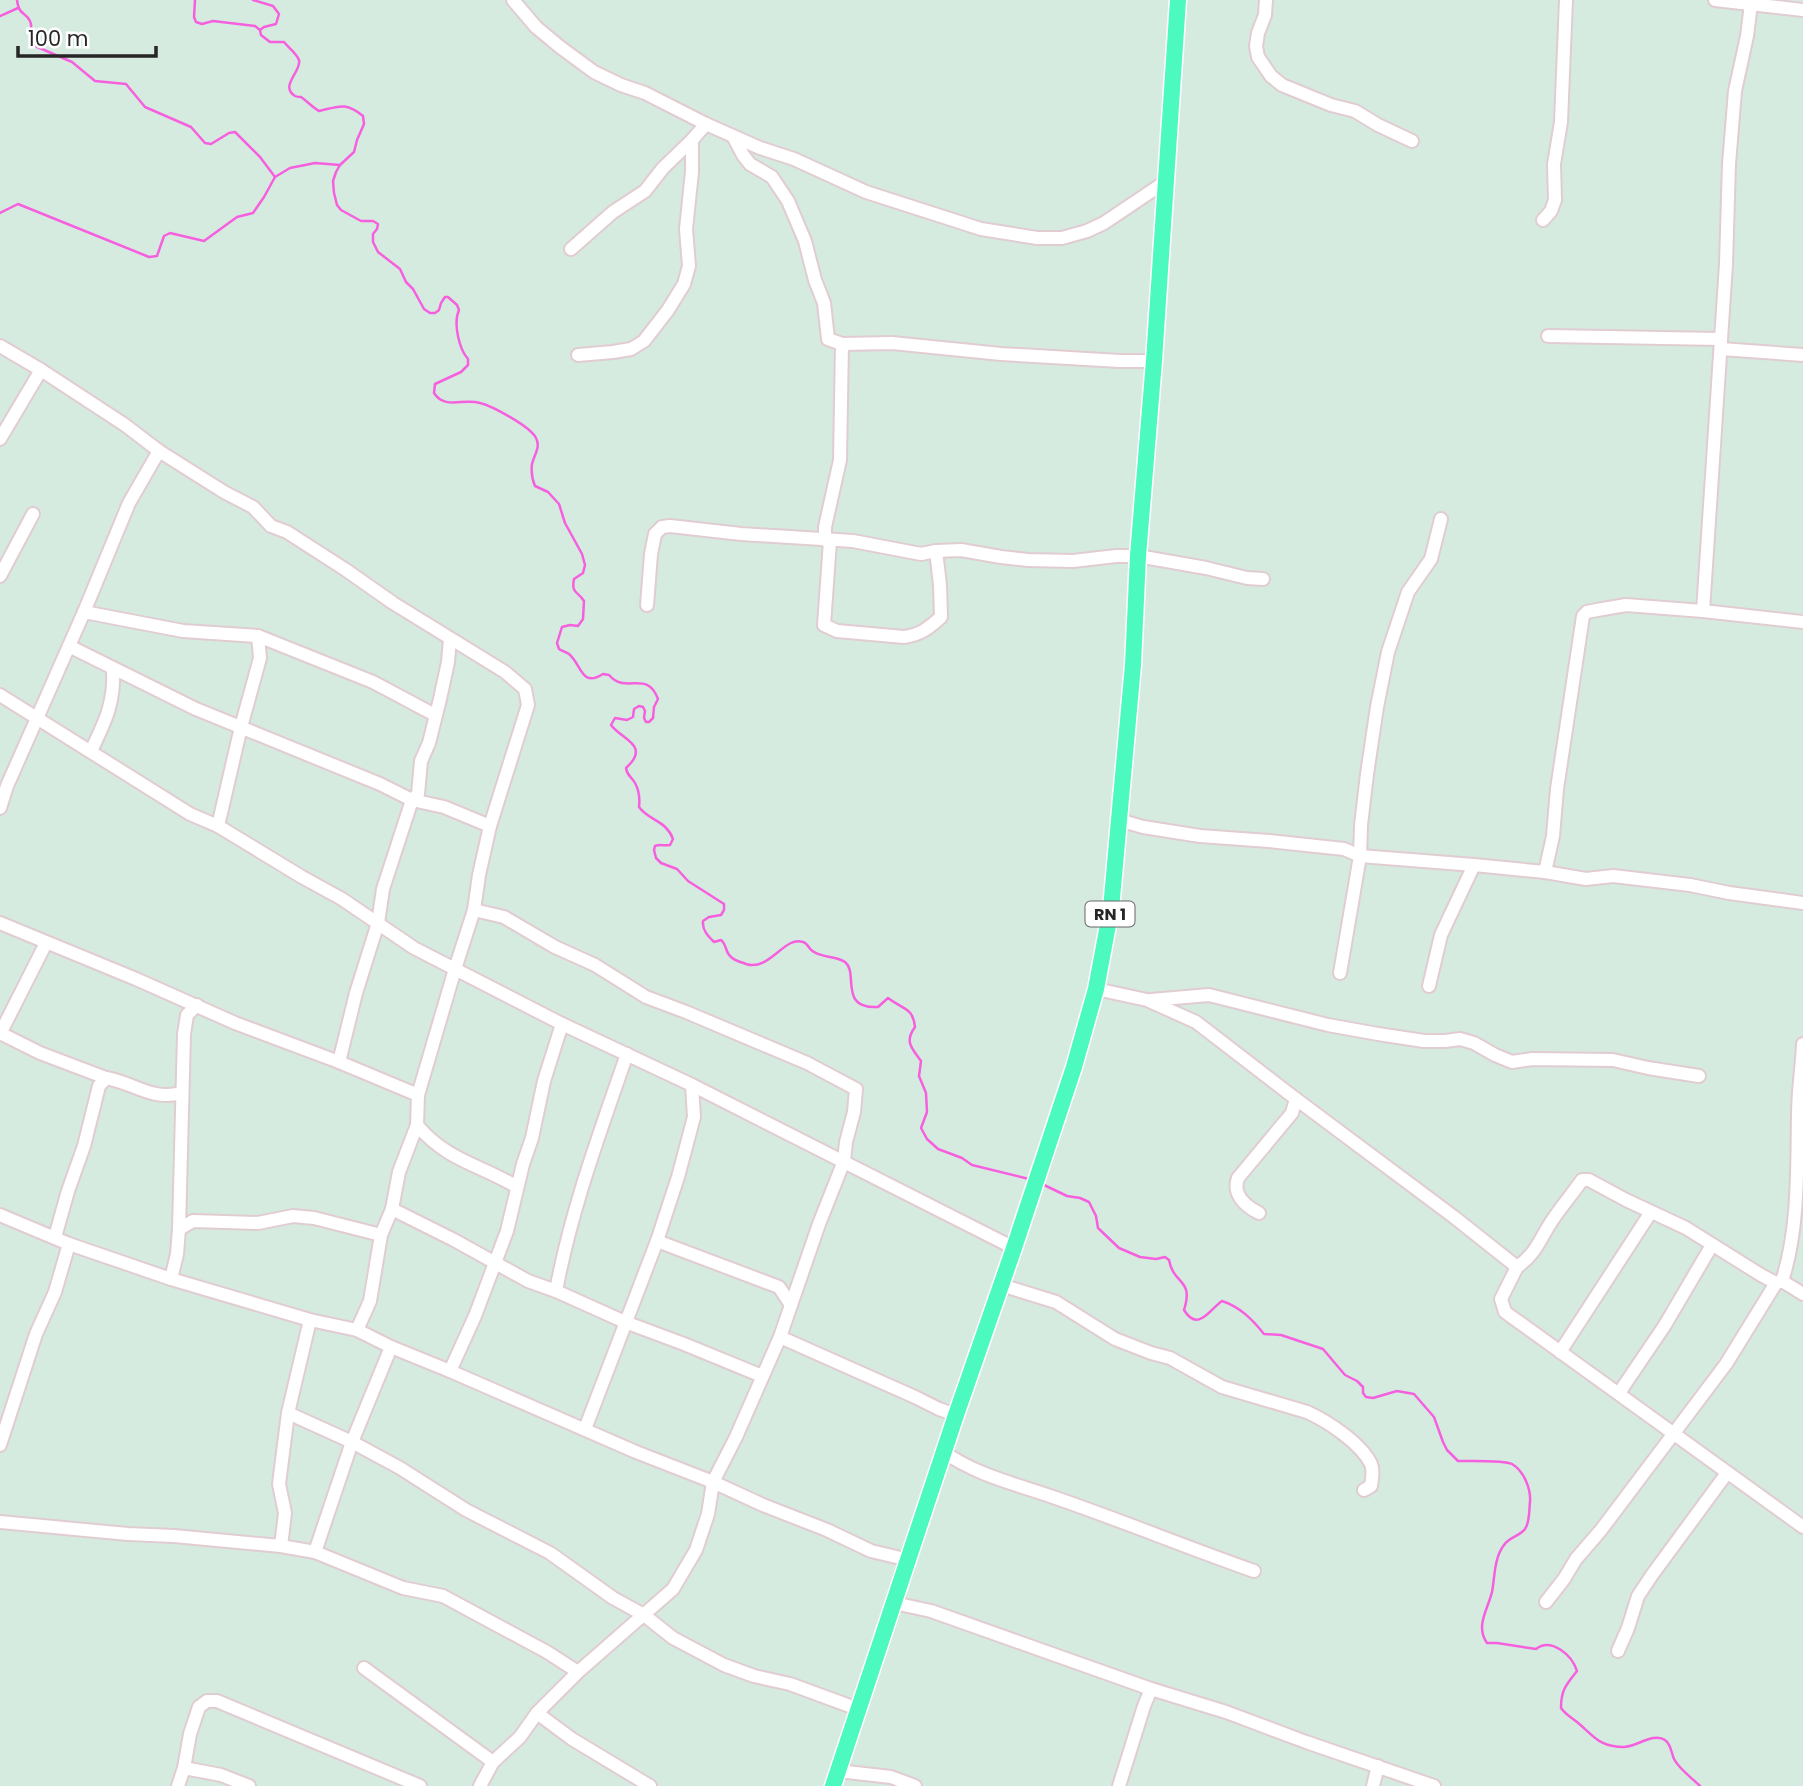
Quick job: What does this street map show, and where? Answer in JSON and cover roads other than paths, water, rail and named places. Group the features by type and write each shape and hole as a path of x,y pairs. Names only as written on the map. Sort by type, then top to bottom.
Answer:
{"main road":[{"name":"RN 1","path":"836,1778 1074,1067 1096,989 1111,909 1133,665 1138,556 1178,0"}],"street":[{"path":"513,0 536,27 594,72 645,93 733,136 794,159 866,192 981,229 1037,239 1062,238 1104,223 1166,182"},
{"path":"1266,0 1265,15 1256,46 1258,57 1271,76 1282,85 1331,106 1354,111 1412,141"},
{"path":"1543,220 1551,211 1555,200 1554,164 1561,122 1566,0"},
{"path":"1715,0 1803,10"},
{"path":"1703,611 1726,264 1729,164 1735,91 1751,4"},
{"path":"570,248 613,212 645,191 663,168 706,124"},
{"path":"733,136 750,164 772,177 788,201 805,241 815,281 824,303 828,339 842,344 892,343 1000,354 1154,361"},
{"path":"578,355 622,351 644,341 684,284 690,266 686,229 692,172 692,140"},
{"path":"1548,336 1721,344 1803,355"},
{"path":"842,344 840,460 825,527 828,540 824,625 837,631 904,637 928,630 941,617 936,551"},
{"path":"0,346 125,425 159,451 253,507 271,526 287,532 393,603 506,672 525,689 528,705 490,826 474,910 418,1096 417,1125 399,1172 392,1209 381,1235 370,1301 358,1330"},
{"path":"0,439 41,370"},
{"path":"0,808 3,784 37,717 130,503 159,451"},
{"path":"0,576 33,514"},
{"path":"1340,974 1360,856 1367,774 1388,652 1408,592 1431,559 1441,519"},
{"path":"647,605 655,534 662,527 680,526 741,534 853,541 921,554 961,550 1028,560 1073,561 1138,556 1263,579"},
{"path":"1545,872 1553,836 1557,789 1583,616 1587,612 1626,605 1803,621"},
{"path":"84,612 183,631 258,636 373,682 435,715"},
{"path":"218,826 260,658 258,636"},
{"path":"339,1062 356,993 378,923 383,889 412,800 418,794 421,761 429,743 448,662 450,639"},
{"path":"69,646 196,709 380,784 412,800 444,807 490,826"},
{"path":"91,751 110,708 114,687 113,669"},
{"path":"0,695 190,814 218,826 342,899 414,948 1014,1248"},
{"path":"1119,820 1143,827 1200,836 1344,849 1360,856 1545,872 1586,879 1613,876 1803,903"},
{"path":"1429,986 1441,935 1474,865"},
{"path":"474,910 504,917 555,947 594,965 646,997 807,1063 856,1089 844,1161 780,1337 713,1482 708,1514 696,1550 673,1589 578,1672 537,1713 520,1737 493,1762 480,1786"},
{"path":"0,923 235,1023 339,1062 418,1096"},
{"path":"46,943 0,1033 40,1053 147,1093 167,1096 181,1093"},
{"path":"1096,989 1147,1000 1196,1022 1446,1210 1517,1267"},
{"path":"1147,1000 1209,995 1328,1025 1378,1034 1424,1041 1460,1039 1512,1062 1532,1059 1613,1060 1699,1076"},
{"path":"171,1279 179,1229 184,1034 187,1015 197,1005"},
{"path":"450,1371 475,1316 507,1231 544,1081 562,1024"},
{"path":"1546,1602 1726,1364 1779,1282 1787,1264 1798,1172 1798,1113 1803,1044"},
{"path":"556,1291 584,1179 627,1054"},
{"path":"55,1237 84,1146 99,1086 106,1078"},
{"path":"585,1429 657,1241 694,1117 692,1085"},
{"path":"1259,1213 1249,1208 1237,1195 1235,1186 1238,1178 1292,1113 1296,1099"},
{"path":"417,1125 430,1140 445,1151 517,1187"},
{"path":"1803,1294 1760,1275 1686,1228 1590,1180 1581,1180 1548,1227 1536,1250 1517,1267 1501,1299 1505,1312 1803,1527"},
{"path":"392,1209 528,1281 762,1376"},
{"path":"1560,1352 1651,1212"},
{"path":"0,1215 69,1244 171,1279 310,1320 358,1330 391,1348 827,1530 871,1551 909,1560"},
{"path":"179,1229 194,1221 258,1223 293,1216 314,1218 381,1235"},
{"path":"657,1241 779,1287 791,1305"},
{"path":"0,1445 36,1334 55,1292 69,1244"},
{"path":"1619,1393 1665,1325 1712,1245"},
{"path":"1001,1285 1056,1303 1115,1339 1170,1358 1222,1387 1319,1417 1340,1431 1371,1465 1373,1479 1371,1486 1364,1490"},
{"path":"281,1546 285,1513 279,1484 288,1413 310,1320"},
{"path":"780,1337 956,1415"},
{"path":"315,1552 352,1442 391,1348"},
{"path":"288,1413 352,1442 400,1468 466,1510 550,1553 613,1598 645,1615 673,1638 724,1665 754,1676 790,1684 858,1709"},
{"path":"944,1452 960,1464 1254,1571"},
{"path":"1618,1651 1638,1596 1727,1473"},
{"path":"0,1522 281,1546 315,1552 402,1588 443,1596 578,1672"},
{"path":"894,1603 931,1611 1434,1786"},
{"path":"365,1668 493,1762"},
{"path":"1119,1786 1152,1689"},
{"path":"178,1786 199,1707 207,1701 216,1701 420,1786"},
{"path":"537,1713 583,1746 650,1786"},
{"path":"1373,1786 1378,1766"},
{"path":"184,1768 221,1775 249,1786"},
{"path":"836,1778 891,1777 915,1786"}],"waterway":[{"path":"17,0 19,9 30,21 30,41 35,46 72,62 95,81 126,84 145,107 191,127 205,143 211,144 235,132 275,177"},
{"path":"195,0 196,22 202,24 213,21 255,26 270,42 284,42 299,60 289,88 295,96 301,97 319,111 342,106 363,116 364,124 354,152 340,165 333,181 337,205 361,221 378,224 373,234 373,242 378,252 400,269 424,309 435,313 445,297 457,305 458,336 468,365 461,372 435,384 434,393 438,398 449,402 480,403 493,408 519,422 536,438 537,448 532,467 535,486 548,492 559,504 585,565 583,573 574,579 573,584 574,590 584,601 583,619 578,626 562,627 557,643 559,649 569,654 586,677 596,678 603,674 622,683 642,683 648,685 658,699 653,718 649,722 644,718 643,707 639,706 634,709 633,717 627,720 615,718 611,725 635,748 636,754 626,768 637,788 639,807 662,824 673,839 670,845 655,846 656,858 661,863 677,869 688,881 724,904 721,915 703,921 708,935 714,942 721,940 731,957 746,964 762,963 796,941 805,943 818,954 845,962 849,967 854,997 858,1002 878,1007 888,998 906,1009 914,1020 915,1027 910,1041 921,1061 919,1076 926,1093 927,1112 921,1128 927,1139 938,1149 972,1165 1029,1179"},
{"path":"253,0 273,6 279,14 276,24 260,30"},
{"path":"0,16 18,8"},
{"path":"0,213 18,204 149,257 157,256 164,236 170,233 204,241 237,217 253,213 275,177 290,168 315,163 340,165"},
{"path":"1042,1184 1067,1196 1089,1202 1098,1228 1119,1248 1140,1257 1165,1257 1169,1260 1171,1268 1187,1292 1184,1310 1189,1317 1204,1317 1222,1301 1245,1314 1264,1334 1281,1335 1323,1349 1345,1375 1363,1387 1366,1397 1373,1398 1397,1391 1414,1394 1434,1417 1447,1450 1458,1461 1502,1462 1516,1467 1526,1481 1529,1492 1529,1519 1525,1529 1506,1542 1498,1556 1492,1592 1482,1624 1487,1643 1536,1649 1548,1645 1566,1654 1577,1671 1563,1692 1561,1708 1565,1712 1597,1740 1608,1745 1624,1747 1650,1739 1665,1740 1676,1763 1700,1786"}]}
